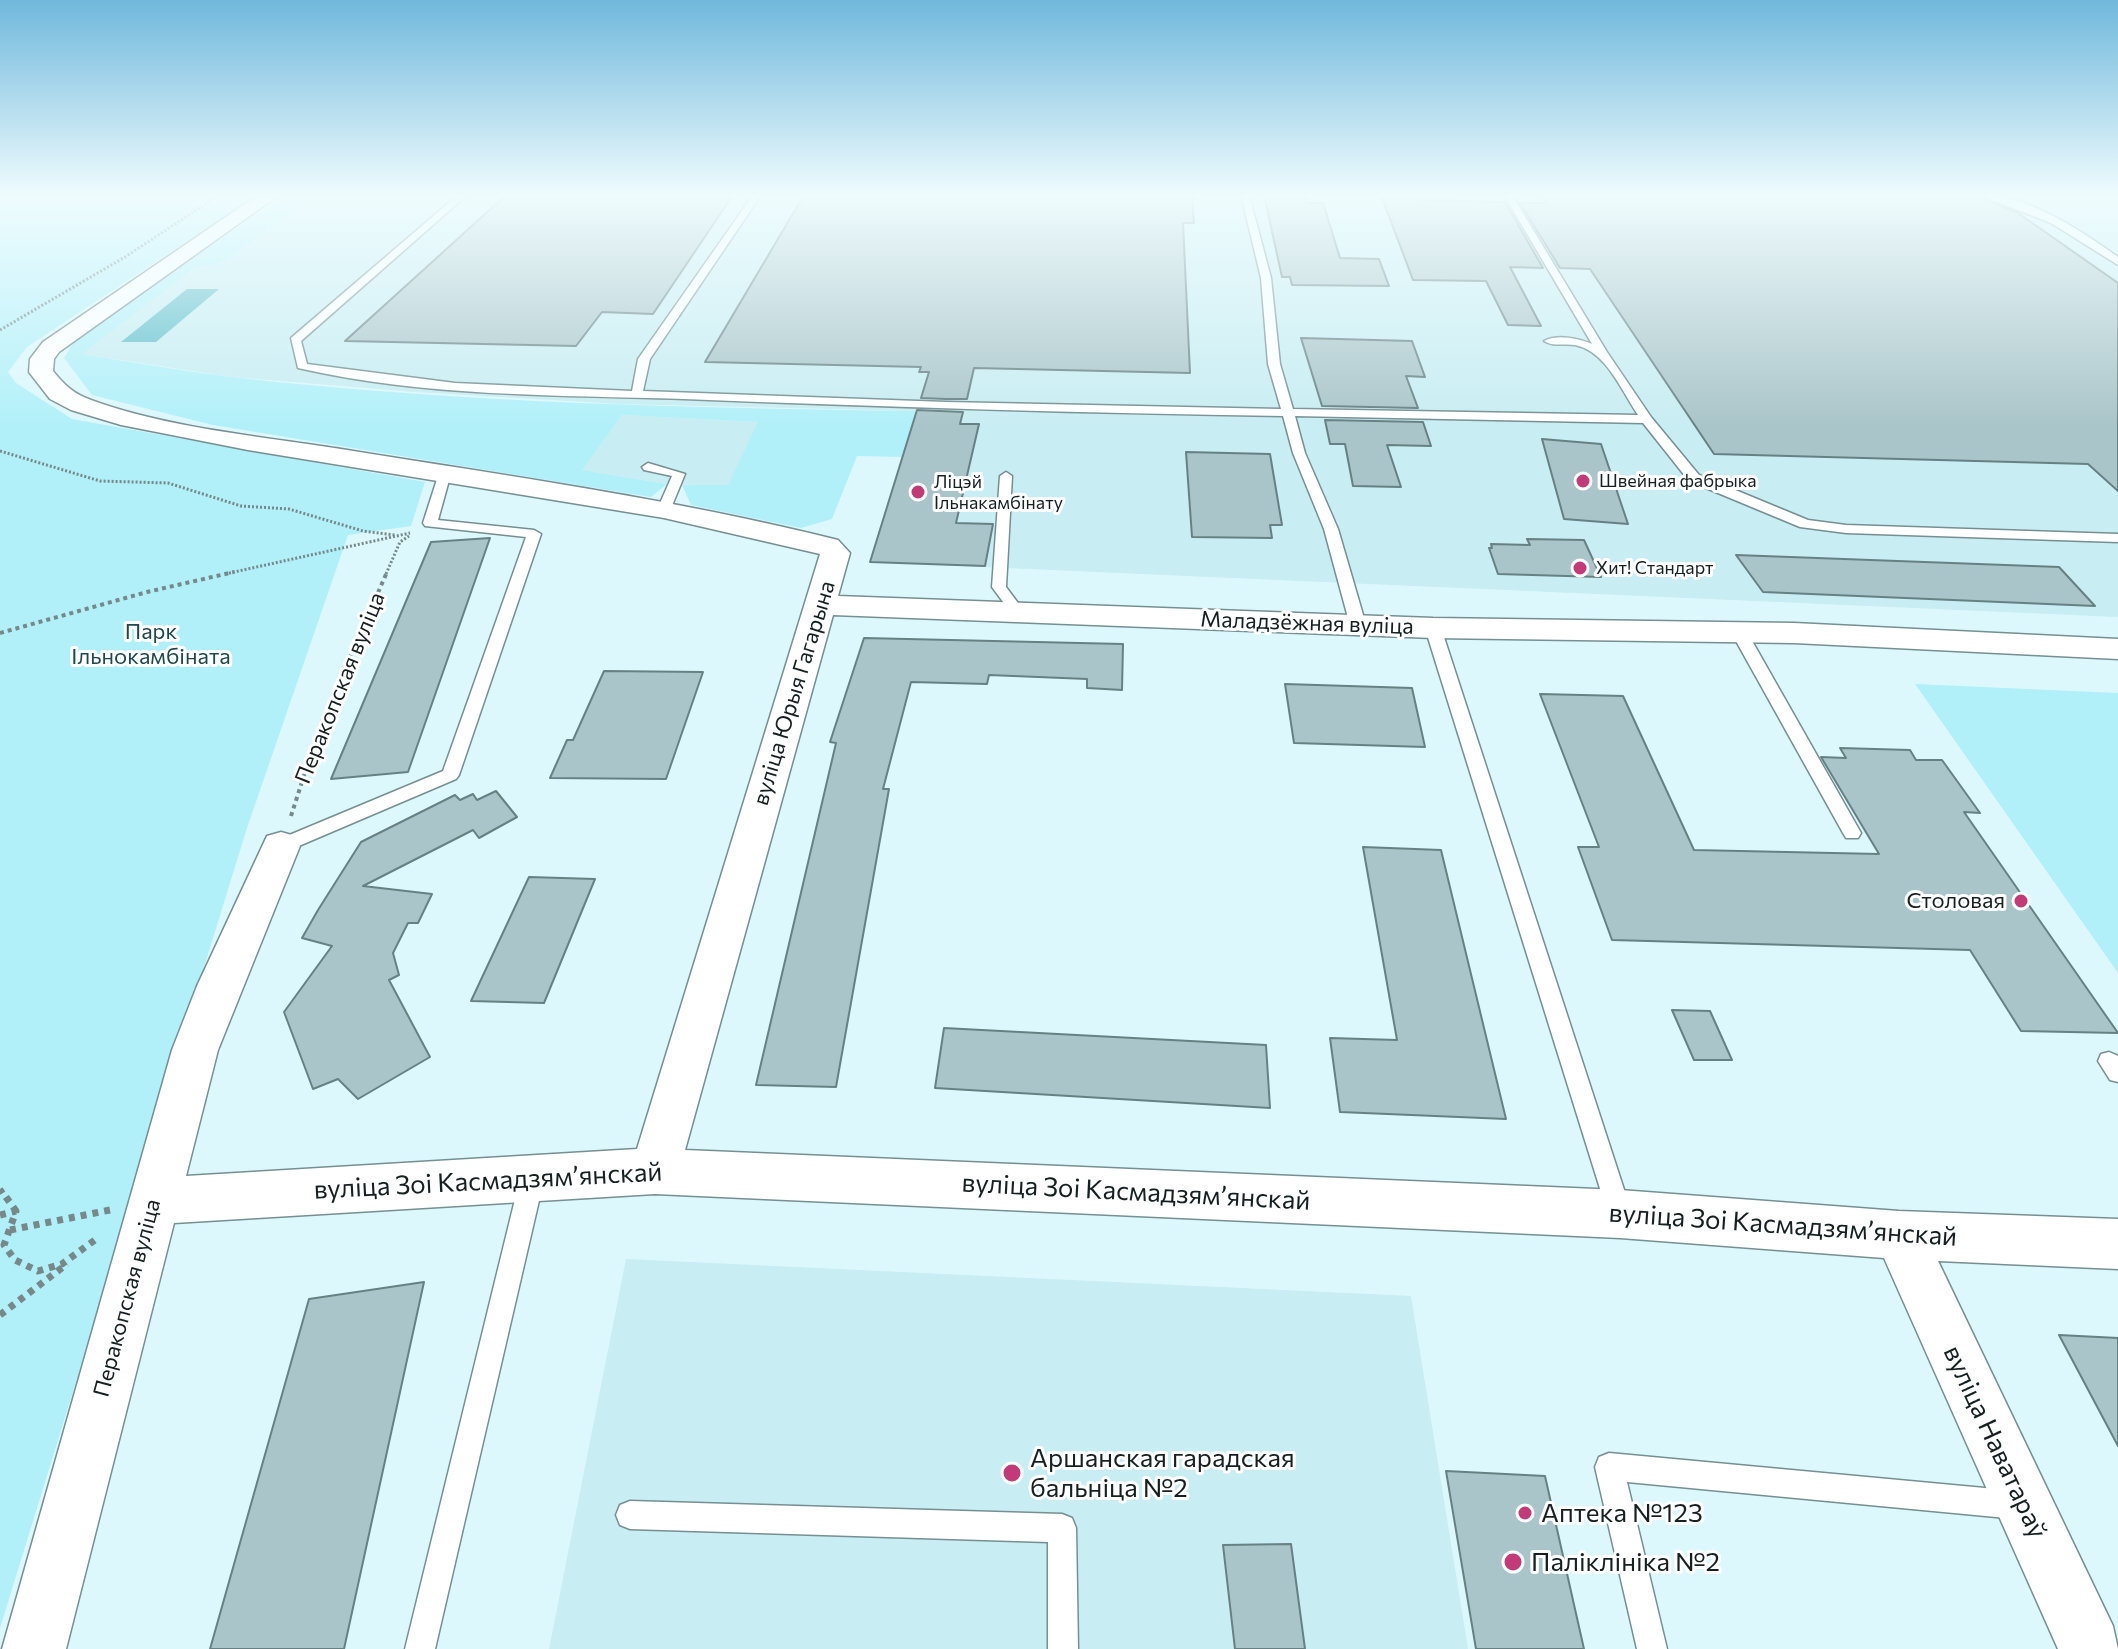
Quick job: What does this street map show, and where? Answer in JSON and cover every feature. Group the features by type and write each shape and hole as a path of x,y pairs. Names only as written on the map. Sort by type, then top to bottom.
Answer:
{"street":[{"path":"156,272 63,335 42,359 41,372 59,394 80,405 121,417 248,442 445,473"},
{"name":"вуліца Юрыя Гагарына","path":"445,473 664,510 828,546 835,553 655,1171"},
{"name":"Маладзёжная вуліца","path":"820,605 1433,628 1794,633 2118,649"},
{"name":"Перакопская вуліца","path":"34,1649 153,1201 205,1025 281,846"},
{"name":"вуліца Зоі Касмадзямʼянскай","path":"153,1201 655,1171 1620,1214 1899,1235 2118,1244"},
{"name":"вуліца Наватараў","path":"1899,1235 2027,1506 2090,1649"}],"lane":[{"path":"374,272 295,340 302,366 347,375 830,403 1646,419"},
{"path":"637,394 644,359 704,272"},
{"path":"1264,272 1274,364 1299,453 1331,529 1358,625"},
{"path":"1554,272 1646,419 1694,478 1805,524 2118,538"},
{"path":"1549,341 1577,342 1602,352"},
{"path":"648,467 679,474 664,510"},
{"path":"281,846 450,775 534,534 430,523 445,473"},
{"path":"1006,476 999,587 1017,611"},
{"path":"1433,628 1620,1214"},
{"path":"1739,632 1852,833"},
{"path":"420,1649 532,1176"},
{"path":"1652,1649 1609,1467 2027,1506"},
{"path":"630,1515 1062,1528 1063,1649"}],"path":[{"path":"0,330 99,272"},
{"path":"0,451 100,481 168,483 241,506 289,509 363,531 401,536"},
{"name":"Перакопская вуліца","path":"281,846 320,726 400,542 415,532 401,536"},
{"path":"0,633 147,592 401,536"},
{"path":"0,1189 16,1211"},
{"path":"9,1230 153,1201"},
{"path":"0,1315 153,1201"},
{"path":"16,1211 2,1245 12,1260 26,1272 37,1272 74,1258"},
{"path":"0,1215 16,1211"}],"shaded area":[{"path":"190,272 2118,272 2118,617 870,562 916,411 621,404 415,392 232,377 81,354"},
{"path":"187,289 219,289 156,342 121,342"},
{"path":"622,415 759,422 728,486 667,484 581,470"},
{"name":"Аршанская гарадская бальніца №2","path":"626,1259 1411,1296 1468,1649 549,1649"}],"green space":[{"name":"Парк Ільнокамбіната","path":"0,272 141,272 27,347 8,372 16,383 72,419 425,482 411,526 348,535 247,828 0,1628"},
{"path":"173,272 190,272 82,354 232,377 402,393 659,406 916,411 903,457 857,456 832,519 801,528 691,505 682,485 728,485 758,422 622,415 582,470 667,484 651,497 213,425 92,395 64,358 77,337"},
{"path":"1915,684 2118,693 2118,973"}],"building":[{"path":"421,272 681,272 653,314 602,312 576,346 345,341"},
{"path":"758,272 1185,272 1190,373 974,368 967,399 946,399 921,398 929,372 919,372 921,367 705,362"},
{"path":"1281,272 1384,272 1389,286 1292,285 1290,277 1282,277"},
{"path":"1410,272 1513,272 1541,326 1508,325 1486,281 1413,280"},
{"path":"1592,272 2102,272 2118,283 2118,491 2088,464 1714,454"},
{"path":"1301,338 1412,341 1425,377 1406,376 1418,408 1322,406"},
{"name":"Ліцэй Ільнакамбінату","path":"917,410 963,412 960,424 979,424 956,523 993,524 985,566 870,562"},
{"path":"1325,420 1423,422 1431,446 1387,445 1401,487 1353,486 1345,444 1330,444"},
{"name":"Швейная фабрыка","path":"1542,439 1601,444 1628,524 1564,519"},
{"path":"1186,452 1270,454 1282,525 1270,525 1272,538 1192,537"},
{"path":"490,538 408,772 331,779 431,542"},
{"path":"1527,539 1584,540 1601,577 1498,574 1489,548 1492,548 1491,544 1530,545"},
{"path":"1736,555 2059,567 2095,606 1763,592"},
{"path":"864,638 1123,644 1122,690 1087,688 1087,679 989,675 987,684 911,682 883,789 889,789 836,1087 756,1085 836,743 830,742"},
{"path":"604,671 703,672 666,779 550,778 567,740 573,740"},
{"path":"1285,684 1412,688 1425,747 1294,743"},
{"path":"1540,694 1623,696 1694,850 1879,854 1821,757 1846,758 1840,748 1910,750 1916,760 1942,760 1980,813 1964,812 2118,1033 2021,1031 1970,950 1612,940 1578,847 1599,847"},
{"path":"496,791 517,817 479,838 473,830 363,886 432,894 418,923 408,923 393,953 399,975 389,980 430,1057 358,1099 338,1079 313,1089 284,1012 332,946 302,938 318,910 361,842 455,795 460,800 473,794 477,800"},
{"path":"1363,847 1441,850 1506,1119 1340,1112 1330,1038 1397,1040"},
{"path":"529,877 595,879 544,1003 471,1001"},
{"path":"1672,1010 1710,1011 1732,1060 1694,1060"},
{"path":"944,1028 1266,1045 1270,1108 935,1088"},
{"path":"424,1282 344,1649 210,1649 309,1299"},
{"path":"2059,1335 2118,1338 2118,1446"},
{"name":"Паліклініка №2","path":"1446,1471 1545,1476 1584,1649 1476,1649"},
{"path":"1291,1544 1305,1649 1235,1649 1223,1545"}],"place":[{"name":"Швейная фабрыка","path":"1583,481"},
{"name":"Ліцэй Ільнакамбінату","path":"918,492"},
{"name":"Хит! Стандарт","path":"1580,568"},
{"name":"Столовая","path":"2021,901"},
{"name":"Аршанская гарадская бальніца №2","path":"1012,1473"},
{"name":"Аптека №123","path":"1525,1513"},
{"name":"Паліклініка №2","path":"1513,1562"}]}
